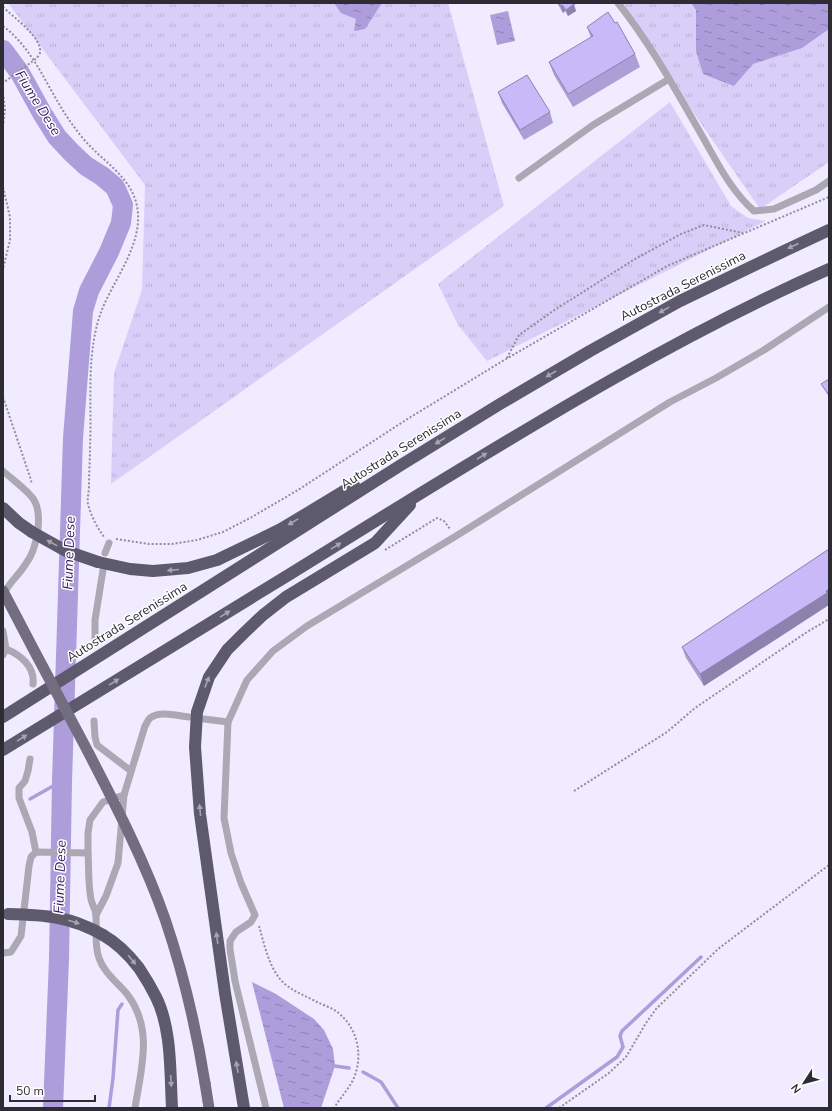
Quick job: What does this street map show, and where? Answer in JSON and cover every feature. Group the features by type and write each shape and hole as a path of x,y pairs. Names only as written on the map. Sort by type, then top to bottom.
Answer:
{"highway":[{"name":"Autostrada Serenissima","path":"3,717 401,465 514,396 680,301 780,252 829,230"},
{"path":"3,750 522,432 687,338 790,286 829,269"},
{"path":"3,508 19,523 32,532 66,551 130,569 153,571 172,570 188,568 217,560 281,529 354,485 401,465"},
{"path":"244,1108 225,993 200,814 195,747 197,712 208,677 227,650 244,633 263,615 286,597 375,543 418,495"},
{"path":"6,914 52,916 71,920 88,926 103,935 114,942 131,958 157,997 163,1014 169,1048 172,1108"}],"main road":[{"path":"3,591 115,804 143,864 164,918 180,969 194,1026 209,1108"}],"lane":[{"path":"618,3 669,79 730,184 745,203 754,211 774,209 816,190 829,181"},
{"path":"519,178 594,125 669,79"},
{"path":"266,1108 235,981 230,950 230,941 236,932 251,922 255,915 241,883 231,853 224,818 228,722 247,680 273,651 307,626 456,536 670,402 716,378 764,350 829,307"},
{"path":"3,471 32,496 38,509 38,524 34,545 26,564 8,585 3,595"},
{"path":"95,642 95,620 102,562 109,543"},
{"path":"3,631 5,652 18,653 27,663 34,676 33,684"},
{"path":"96,915 106,896 118,863 124,795 145,726 150,718 156,714 189,717"},
{"path":"204,719 228,722"},
{"path":"94,721 94,737 98,745 131,771"},
{"path":"30,759 25,781 20,788 19,798 40,852"},
{"path":"124,795 103,802 90,820 88,832 88,853 91,898 96,915 95,937 100,961 103,967 127,994 133,1004 139,1017 144,1037 143,1061 135,1108"},
{"path":"3,953 11,952 21,936 28,866 31,857 40,852 88,853"}],"path":[{"path":"3,7 27,29 40,46 40,53 34,60 3,83"},
{"path":"3,26 23,44 34,60 71,124 88,145 129,185 136,203 138,223 134,242 127,260 100,315 93,352 90,389 91,428 88,504 96,524 109,543 114,539 149,544 172,544 197,540 223,532 298,490 409,418 506,359 667,266 829,198"},
{"path":"3,93 6,110 3,125"},
{"path":"3,187 10,217 10,240 3,269"},
{"path":"506,359 519,334 553,311 636,260 682,234 704,225 744,234"},
{"path":"3,398 30,477 33,489 32,496"},
{"path":"381,553 437,518 444,520 456,536"},
{"path":"574,791 666,732 695,708 807,632 829,619"},
{"path":"559,1108 609,1073 626,1057 656,1009 718,949 829,865"},
{"path":"255,915 273,968 281,980 291,989 335,1011 346,1020 358,1043 359,1056 353,1080 334,1108"}],"green space":[{"path":"8,3 448,3 504,206 111,484 114,373 142,290 145,185"},
{"path":"623,3 829,3 829,162 760,209 655,57"},
{"path":"670,102 731,206 748,218 766,221 487,361 458,325 438,284"}],"water":[{"path":"334,3 382,3 365,29 354,31 356,19 341,13"},
{"path":"691,3 829,3 829,29 802,48 753,64 734,86 703,74 696,51 696,10"},
{"path":"508,11 515,41 497,45 490,15"},
{"path":"252,982 276,994 314,1019 324,1030 333,1049 335,1066 321,1108 284,1108"}],"building":[{"path":"559,3 573,3 574,4 566,10"},
{"path":"608,12 615,23 617,22 635,54 568,94 549,62 593,36 587,27"},
{"path":"527,75 550,112 520,130 498,92"},
{"path":"829,379 829,395 821,384"},
{"path":"829,549 829,589 826,591 827,593 700,674 682,647"}],"waterway":[{"name":"Fiume Dese","path":"3,50 20,73 57,137 86,166 102,176 115,187 123,205 121,223 109,252 89,291 83,311 73,438 62,781 59,959 53,1108"},
{"path":"30,799 62,781"},
{"path":"546,1108 617,1057 623,1047 620,1036 622,1031 701,957"},
{"path":"109,1108 113,1078 118,1010 122,1004"},
{"path":"335,1066 349,1068"},
{"path":"363,1072 381,1082 398,1108"}]}
